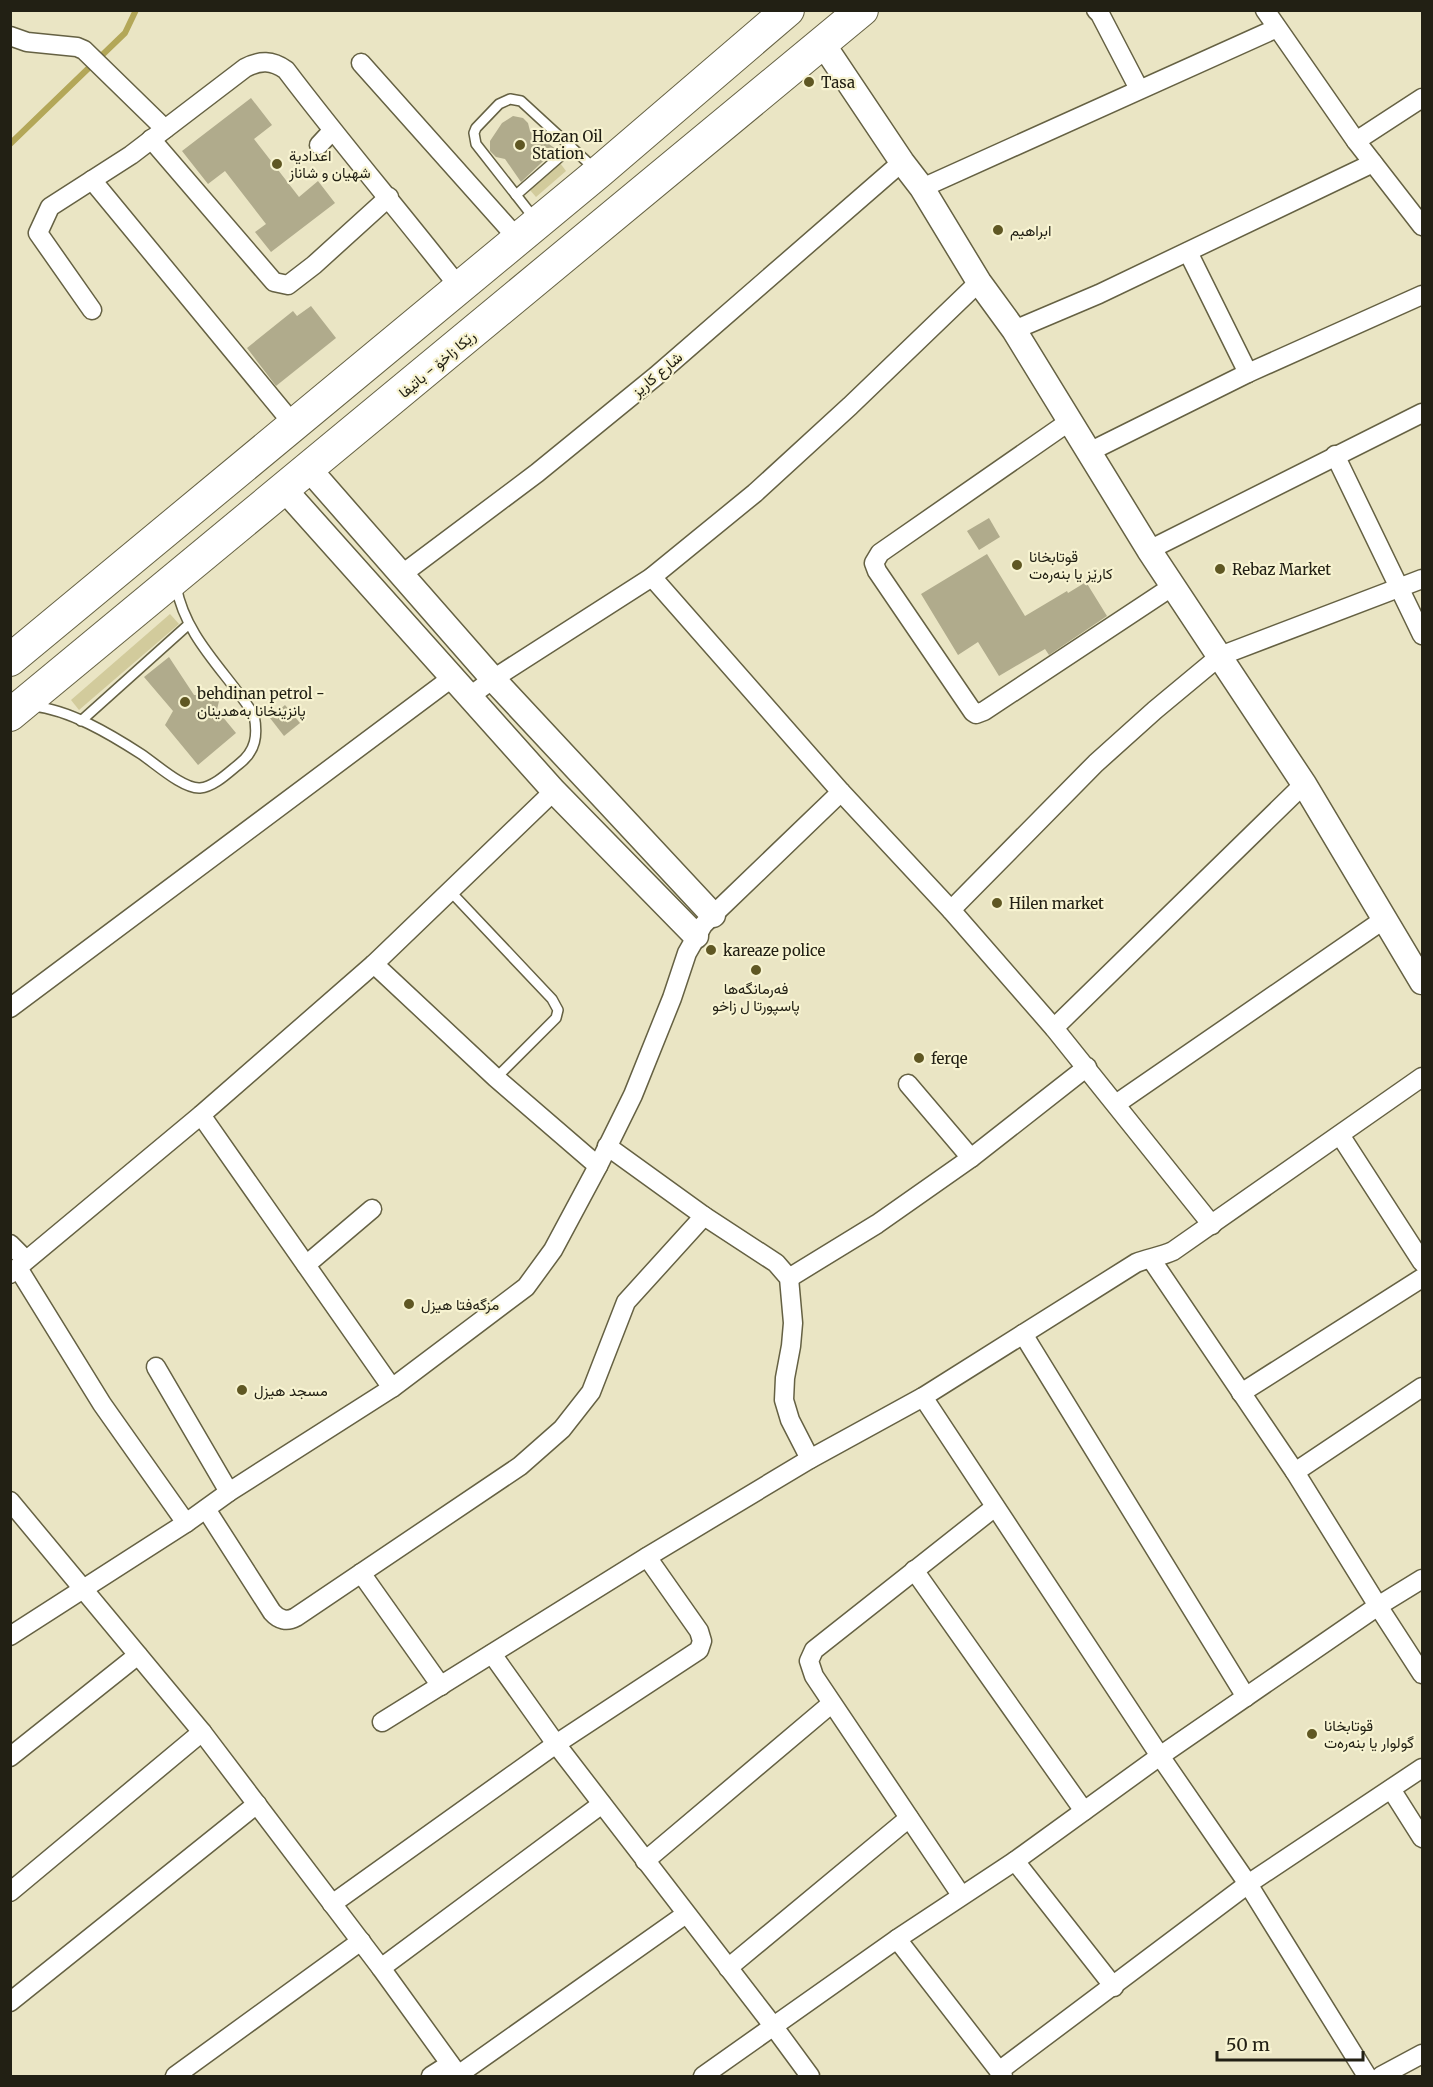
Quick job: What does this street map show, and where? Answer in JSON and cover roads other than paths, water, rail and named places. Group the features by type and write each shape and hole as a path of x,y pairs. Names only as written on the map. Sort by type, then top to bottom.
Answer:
{"highway":[{"name":"رێکا زاخۆ - باتیفا","path":"16,710 862,10"},
{"path":"10,660 599,172 771,15"}],"street":[{"path":"1265,10 1356,141 1422,226"},
{"path":"1100,12 1138,89"},
{"path":"922,188 1277,28"},
{"path":"10,36 27,42 77,47 84,50 117,82 274,282 288,285 314,265 389,196"},
{"path":"823,44 922,188 979,282 1014,330 1149,550 1304,784 1386,918 1422,982"},
{"path":"92,310 38,233 50,207 158,134 245,69 256,63 268,62 278,64 286,70 332,131 389,196 459,287"},
{"path":"361,63 528,231"},
{"path":"1356,141 1422,98"},
{"path":"319,145 332,131"},
{"name":"شارع كاريز","path":"401,575 537,473 656,376 902,162"},
{"path":"1014,330 1099,294 1373,163"},
{"path":"92,180 294,425"},
{"path":"1188,252 1248,373"},
{"path":"469,697 493,679 652,577 755,493 850,406 979,282"},
{"path":"1089,452 1248,373 1422,295"},
{"path":"1149,550 1422,413"},
{"path":"1070,422 880,553 874,563 877,571 976,714 984,711 1173,586"},
{"path":"1335,456 1422,635"},
{"path":"309,469 493,679 713,915"},
{"path":"284,489 554,791 696,936"},
{"path":"652,577 841,792 951,910 1054,1028 1212,1225"},
{"path":"951,910 1096,763 1220,656 1422,579"},
{"path":"10,1008 453,677"},
{"path":"1054,1028 1304,784"},
{"path":"18,1267 201,1115 374,964 554,791"},
{"path":"10,1636 392,1388 526,1287 553,1250 633,1095 672,998 687,953 696,936 713,915 841,792"},
{"path":"1116,1104 1386,918"},
{"path":"374,964 496,1078 598,1166"},
{"path":"789,1278 877,1224 971,1158 1087,1068"},
{"path":"382,1722 647,1557 810,1459 922,1397 1136,1263 1156,1259 1173,1251 1422,1077"},
{"path":"908,1084 971,1158"},
{"path":"201,1115 392,1388"},
{"path":"1340,1135 1422,1262"},
{"path":"607,1146 704,1216 776,1263 789,1278 793,1323 784,1400 790,1420 810,1459"},
{"path":"306,1265 372,1209"},
{"path":"206,1509 277,1618 291,1620 520,1466 562,1429 591,1392 626,1302 704,1216"},
{"path":"10,1244 18,1267 102,1404 186,1523"},
{"path":"1151,1259 1295,1472 1422,1674"},
{"path":"1241,1393 1422,1278"},
{"path":"1023,1335 1246,1697"},
{"path":"156,1367 229,1492"},
{"path":"1295,1472 1422,1387"},
{"path":"922,1397 1160,1756 1248,1884 1367,2076"},
{"path":"10,1501 202,1732 361,1941 456,2072"},
{"path":"961,1895 831,1704 810,1669 809,1661 814,1650 995,1507"},
{"path":"332,1904 556,1744 695,1653 702,1641 699,1631 647,1557"},
{"path":"914,1570 1084,1811"},
{"path":"361,1573 441,1686"},
{"path":"703,2076 961,1895 1016,1861 1160,1756 1378,1606 1422,1579"},
{"path":"492,1654 556,1744 810,2076"},
{"path":"10,1757 138,1655"},
{"path":"645,1861 831,1704"},
{"path":"10,1892 202,1732"},
{"path":"897,1939 1001,2074 1248,1884 1422,1768"},
{"path":"1391,1789 1422,1838"},
{"path":"10,2002 257,1804"},
{"path":"381,1968 602,1804"},
{"path":"728,1968 909,1818"},
{"path":"1016,1861 1114,1987"},
{"path":"431,2076 456,2072 686,1914"},
{"path":"175,2076 361,1941"},
{"path":"1381,2076 1422,2054"}],"lane":[{"path":"528,231 516,195 474,139 476,128 499,104 510,99 521,101 599,172"},
{"path":"516,195 572,147"},
{"path":"16,710 52,709 81,721 139,753 192,787 209,786 241,763 251,753 255,742 257,729 254,715 188,624 178,599 175,580"},
{"path":"81,721 188,624"},
{"path":"450,891 552,999 558,1010 556,1018 496,1078"}],"waterway":[{"path":"10,144 125,33 136,10"}],"place":[{"name":"Tasa","path":"809,82"},
{"name":"Hozan Oil Station","path":"520,145"},
{"name":"اعدادية شهيان و شاناز","path":"277,164"},
{"name":"ابراهيم","path":"998,230"},
{"name":"قوتابخانا کارێز یا بنەرەت","path":"1017,565"},
{"name":"Rebaz Market","path":"1220,569"},
{"name":"behdinan petrol - پانزینخانا بەهدینان","path":"185,702"},
{"name":"Hilen market","path":"997,903"},
{"name":"kareaze police","path":"711,950"},
{"name":"فەرمانگەها پاسپورتا ل زاخو","path":"756,970"},
{"name":"ferqe","path":"919,1058"},
{"name":"مزگەفتا هیزل","path":"409,1304"},
{"name":"مسجد هيزل","path":"242,1390"},
{"name":"قوتابخانا گولوار یا بنەرەت","path":"1312,1734"}]}
